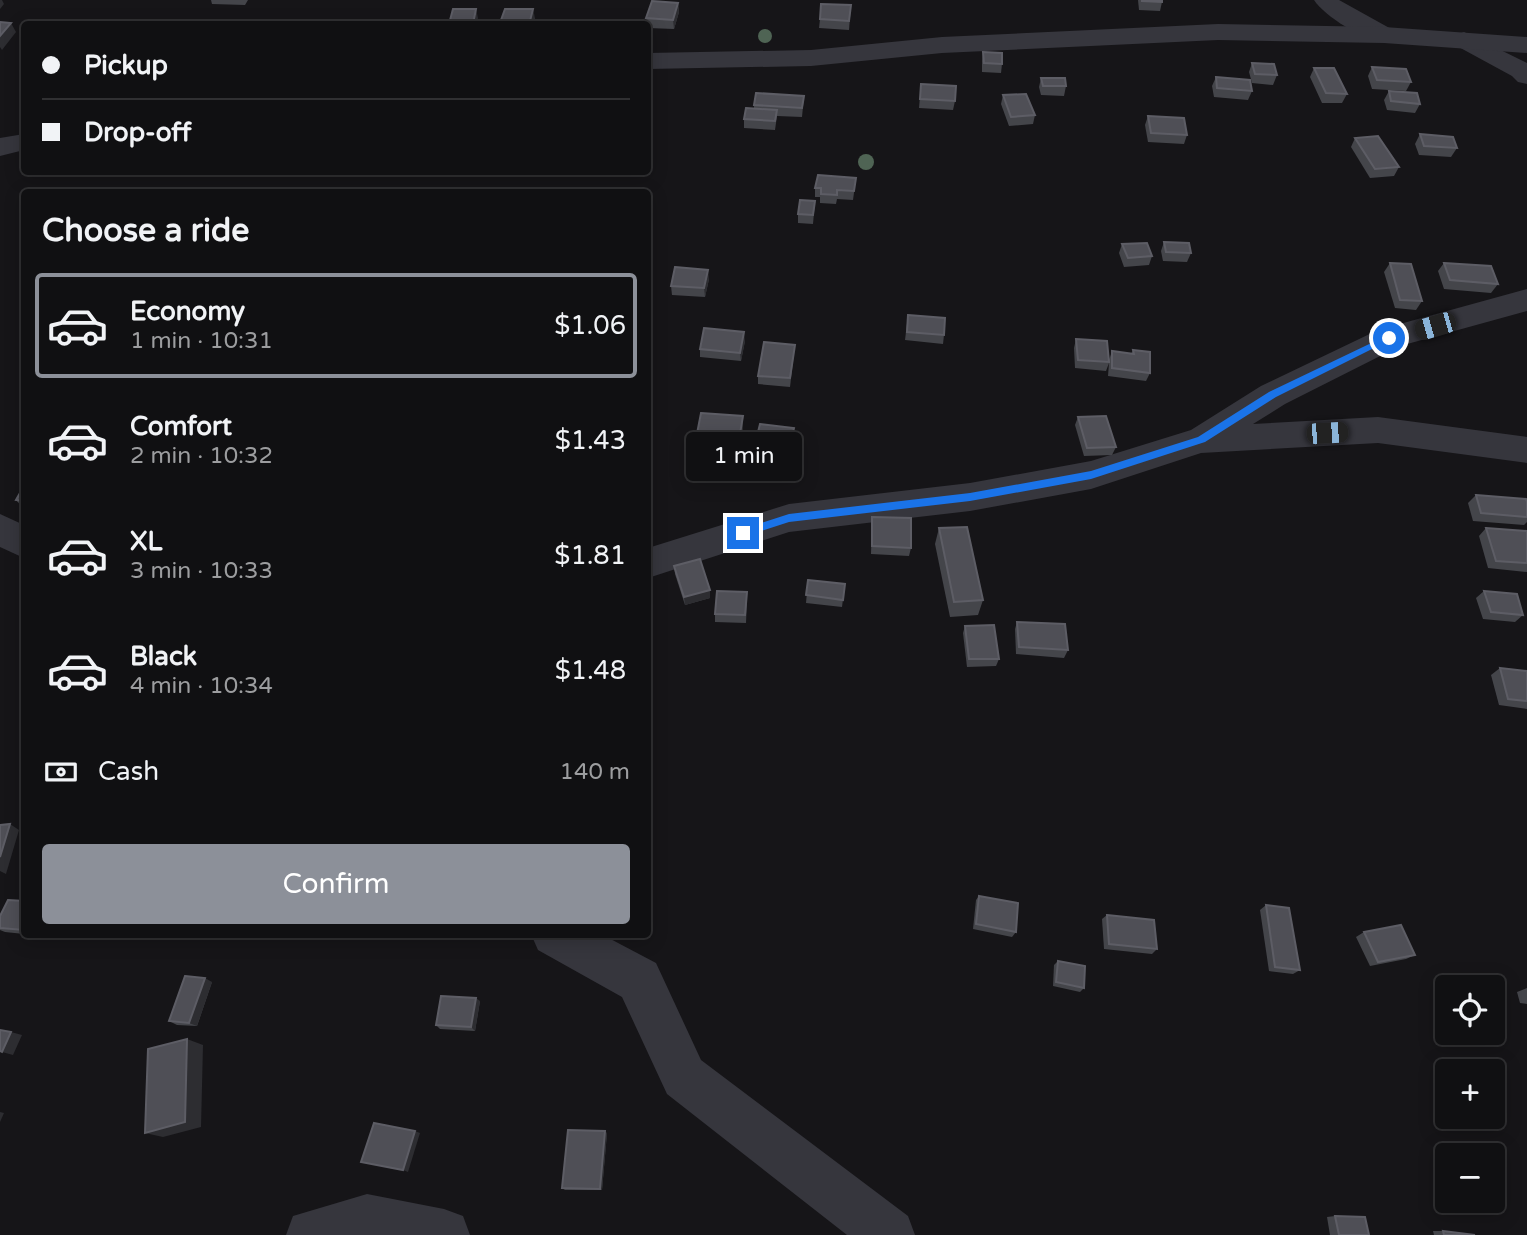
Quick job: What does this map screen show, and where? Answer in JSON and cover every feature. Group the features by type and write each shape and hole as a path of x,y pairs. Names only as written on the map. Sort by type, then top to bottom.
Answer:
{"street":[{"path":"1326,0 1335,10 1384,35"},
{"path":"651,61 811,58 942,46 1218,32 1384,35 1527,45"},
{"path":"1464,40 1521,70 1527,76"},
{"path":"0,147 21,143"},
{"path":"651,562 789,518 970,497 1091,475 1201,439 1273,395 1389,338 1527,300"},
{"path":"1201,439 1378,430 1527,450"},
{"path":"0,529 21,541"},
{"path":"561,938 639,980 684,1077 889,1235"},
{"path":"312,1235 367,1220 444,1235"}],"building":[{"path":"652,1 678,3 673,20 646,18"},
{"path":"821,4 851,5 849,21 820,19"},
{"path":"453,9 476,9 474,21 450,21"},
{"path":"505,9 533,9 530,21 501,20"},
{"path":"0,22 11,23 0,36"},
{"path":"983,52 1002,53 1002,64 984,63"},
{"path":"1252,63 1274,64 1277,75 1255,74"},
{"path":"1372,67 1406,69 1411,82 1377,80"},
{"path":"1314,68 1334,68 1347,94 1326,93"},
{"path":"1216,77 1250,80 1252,91 1217,88"},
{"path":"1041,78 1065,78 1066,86 1043,86"},
{"path":"921,84 956,86 955,101 920,99"},
{"path":"1389,91 1417,93 1420,104 1391,101"},
{"path":"756,93 804,96 802,108 754,105"},
{"path":"1026,94 1035,115 1011,117 1003,95"},
{"path":"746,108 777,110 775,121 744,119"},
{"path":"1148,116 1184,118 1187,135 1151,133"},
{"path":"1420,134 1453,137 1457,148 1424,146"},
{"path":"1378,136 1399,167 1375,169 1355,138"},
{"path":"818,175 856,178 854,191 837,190 837,195 821,194 821,188 815,188"},
{"path":"800,200 815,201 813,215 798,214"},
{"path":"1164,242 1189,243 1191,253 1166,252"},
{"path":"1147,243 1152,256 1128,258 1122,244"},
{"path":"1390,263 1411,264 1422,301 1400,300"},
{"path":"1444,263 1491,266 1498,284 1450,280"},
{"path":"675,267 708,270 704,288 671,286"},
{"path":"908,315 945,318 944,335 907,332"},
{"path":"704,328 744,332 740,353 700,349"},
{"path":"1076,339 1107,341 1109,362 1078,360"},
{"path":"764,342 795,345 790,378 758,376"},
{"path":"1133,350 1150,352 1150,373 1112,368 1112,351 1134,354"},
{"path":"701,413 743,416 736,458 693,454"},
{"path":"1106,416 1116,447 1087,448 1078,417"},
{"path":"760,424 794,428 789,449 755,444"},
{"path":"1476,495 1526,499 1527,517 1481,513"},
{"path":"872,517 911,518 911,548 872,546"},
{"path":"967,527 983,600 954,602 939,528"},
{"path":"1486,528 1527,531 1527,563 1496,561"},
{"path":"700,559 710,590 684,597 674,566"},
{"path":"808,580 845,584 843,600 806,595"},
{"path":"717,591 747,592 745,615 715,614"},
{"path":"1484,591 1517,594 1523,615 1491,612"},
{"path":"1017,622 1065,624 1068,650 1019,647"},
{"path":"994,625 999,659 969,659 965,626"},
{"path":"1500,668 1527,671 1527,701 1508,699"},
{"path":"10,824 0,857 0,825"},
{"path":"979,896 1018,903 1016,932 976,924"},
{"path":"8,900 21,901 21,930 0,928 0,916"},
{"path":"1266,905 1289,908 1300,970 1275,967"},
{"path":"1107,915 1154,920 1157,949 1109,944"},
{"path":"1401,925 1415,955 1378,962 1364,932"},
{"path":"1058,961 1085,966 1084,988 1056,982"},
{"path":"185,976 205,978 189,1023 169,1021"},
{"path":"441,996 476,998 471,1027 436,1025"},
{"path":"0,1030 11,1032 2,1052 0,1051"},
{"path":"187,1039 185,1122 145,1133 148,1049"},
{"path":"374,1123 415,1131 403,1170 361,1162"},
{"path":"568,1130 605,1131 600,1189 562,1188"},
{"path":"1335,1216 1365,1217 1369,1235 1339,1235"},
{"path":"1443,1231 1475,1235 1444,1235"}],"route":[{"path":"743,533 789,518 970,497 1091,475 1201,439 1273,395 1389,338"}]}
